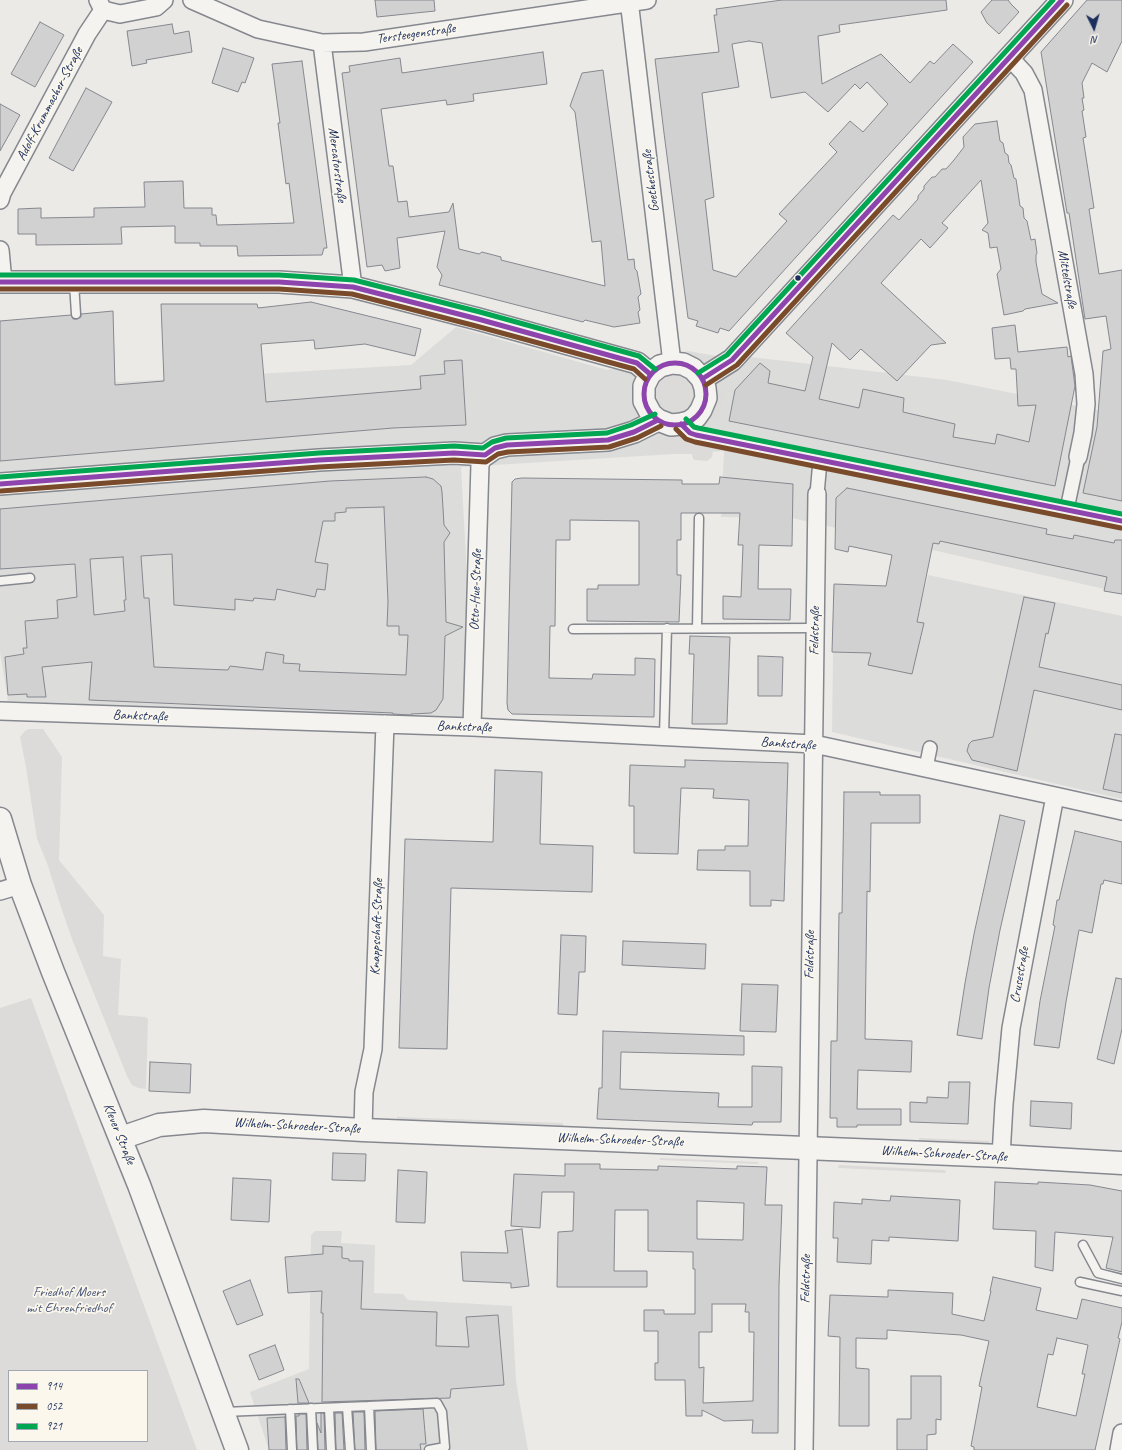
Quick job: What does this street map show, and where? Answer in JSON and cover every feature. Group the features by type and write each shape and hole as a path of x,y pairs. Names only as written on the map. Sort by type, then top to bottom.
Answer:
{"main road":[{"name":"Klever Straße","path":"0,819 20,884 53,972 121,1138 237,1450"},
{"name":"Wilhelm-Schroeder-Straße","path":"121,1138 159,1124 204,1121 363,1130 1001,1156 1122,1163"}],"street":[{"path":"100,5 120,14 156,7 164,0"},
{"name":"Tersteegenstraße","path":"192,0 258,28 322,43 364,42 630,1 647,0"},
{"path":"702,379 732,360 1062,0"},
{"name":"Goethestraße","path":"630,1 672,363"},
{"name":"Adolf-Krummacher-Straße","path":"0,200 2,193 87,34 100,5"},
{"name":"Mercatorstraße","path":"322,43 353,287"},
{"name":"Mittelstraße","path":"1009,57 1024,73 1033,90 1084,374 1086,404 1083,433 1067,509"},
{"path":"0,250 1,282 279,282 353,287 478,319 636,363 650,374"},
{"path":"672,363 683,364 693,369 702,379 706,388 706,398 702,410 696,417 689,422 670,425 658,420 651,414 644,401 643,394 644,386 650,374 660,366 672,363"},
{"path":"0,484 319,460 454,453 485,455 495,448 507,445 608,440 634,432 658,420"},
{"path":"682,424 690,433 696,435 1122,521"},
{"name":"Otto-Hue-Straße","path":"472,726 480,464 485,455"},
{"name":"Feldstraße","path":"804,1450 816,494 820,461"},
{"name":"Bankstraße","path":"0,711 472,726 814,744 1122,811"},
{"name":"Knappschaft-Straße","path":"363,1130 364,1092 373,1049 385,724"},
{"path":"926,768 930,748"},
{"name":"Crusestraße","path":"1001,1156 1011,1028 1055,796"},
{"path":"0,892 20,884"},
{"path":"1119,1450 1122,1432"}],"lane":[{"path":"74,282 76,314"},
{"path":"697,628 700,518"},
{"path":"0,581 30,578"},
{"path":"664,736 667,628"},
{"path":"573,629 815,628"},
{"path":"1083,1245 1098,1273 1122,1279"},
{"path":"1080,1282 1122,1291"},
{"path":"223,1412 437,1402 442,1412 445,1447 429,1450"},
{"path":"369,1406 371,1450"},
{"path":"347,1407 350,1450"},
{"path":"311,1408 313,1450"},
{"path":"328,1408 331,1450"},
{"path":"290,1409 292,1450"}],"shaded area":[{"path":"456,327 607,370 688,351 734,359 742,356 947,380 1122,415 1122,593 792,518 721,517 724,451 461,467 475,720 8,701 0,652 0,389 411,365"},
{"path":"928,575 1122,616 1122,799 832,732 834,584 886,586 880,614 917,621"},
{"path":"315,1231 342,1231 341,1243 375,1245 374,1293 403,1294 408,1300 512,1306 516,1381 528,1450 269,1450 250,1392 309,1369 311,1235"}],"green space":[{"path":"675,376 687,382 691,390 691,396 689,404 684,411 672,414 667,412 658,403 656,392 657,386 662,380 667,377"},
{"path":"723,387 725,391 719,420 705,419"},
{"path":"673,437 714,445 712,457 707,461 695,460 693,459 692,454 657,454 653,451 648,442"},
{"path":"28,729 43,729 62,757 59,860 104,915 103,956 121,959 118,1015 145,1017 148,1019 146,1089 138,1088 132,1085 127,1076 72,939 47,863 37,839 20,737"},
{"name":"Friedhof Moers mit Ehrenfriedhof","path":"31,998 197,1450 0,1450 0,1008"},
{"path":"397,1117 563,1123 563,1126 397,1120"},
{"path":"919,1138 990,1141 988,1144 919,1141"},
{"path":"660,1158 758,1162 758,1164 660,1160"},
{"path":"839,1165 946,1171 945,1173 838,1168"}],"building":[{"path":"375,0 434,0 435,11 377,17"},
{"path":"782,0 946,0 947,10 839,25 840,32 818,36 822,84 881,54 910,83 930,61 934,64 953,44 973,62 729,331 720,328 718,333 696,326 698,321 688,318 655,59 719,52 714,15 717,15 716,9","holes":["749,41 762,43 771,98 805,92 828,112 855,84 860,89 867,82 888,104 863,132 850,121 829,144 837,152 779,214 787,221 736,277 713,270 705,200 714,197 702,93 739,87 732,44"]},
{"path":"992,0 1008,0 1019,12 999,34 987,23 981,12"},
{"path":"1087,0 1122,0 1122,41 1107,72 1092,63 1082,83 1084,110 1082,111 1086,137 1083,138 1094,208 1089,209 1099,274 1122,270 1122,501 1083,493 1097,427 1103,351 1111,349 1106,316 1085,319 1069,213 1067,213 1041,52"},
{"path":"40,22 64,35 35,87 11,74"},
{"path":"172,24 174,34 189,31 192,52 146,60 147,63 132,66 127,31"},
{"path":"223,48 254,58 245,83 242,82 238,92 212,83"},
{"path":"543,52 547,84 473,94 474,101 447,105 446,100 381,109 389,166 393,166 398,202 407,201 409,217 449,212 453,203 459,249 479,254 482,252 501,257 501,260 605,286 601,241 592,242 575,112 570,106 582,73 603,70 628,260 634,259 641,294 638,297 640,323 614,327 585,320 583,322 439,285 442,275 437,267 445,231 397,238 400,268 385,271 382,265 367,267 342,73 350,72 349,66 400,58 402,73"},
{"path":"302,61 327,248 324,248 322,255 238,256 237,246 200,246 200,243 175,243 175,226 121,227 122,244 36,245 36,234 18,234 18,209 41,208 41,218 94,217 94,208 145,207 144,182 183,181 184,208 212,208 212,215 216,215 217,225 294,223 289,183 286,184 272,64"},
{"path":"86,88 112,102 73,171 49,158"},
{"path":"0,104 20,115 0,151"},
{"path":"997,121 1000,141 1003,143 1014,178 1016,179 1020,206 1023,208 1024,218 1027,221 1031,240 1035,239 1037,253 1036,262 1042,294 1058,303 1025,309 1023,311 1004,315 997,274 1001,269 997,247 990,248 988,233 982,230 988,223 981,180 942,223 948,228 930,248 921,239 881,283 946,343 931,345 897,381 861,349 850,360 832,343 819,399 859,408 863,389 904,398 903,412 955,424 953,437 995,444 997,434 1029,442 1036,405 1018,406 1016,369 1011,369 1010,358 995,359 992,328 1015,325 1018,352 1067,347 1068,357 1071,356 1075,386 1055,486 729,421 735,390 760,363 770,371 768,383 805,391 813,357 786,333 893,215 899,220 918,199 918,196 924,189 924,186 932,177 935,177 942,169 946,169 964,147 963,137 975,124"},
{"path":"311,302 421,329 415,356 365,344 315,349 314,340 261,344 266,402 421,389 420,376 445,374 444,361 462,360 466,425 393,428 0,461 0,321 71,315 73,319 77,319 81,317 81,314 113,311 115,385 164,381 161,304 257,304 258,308"},
{"path":"426,477 433,479 441,486 444,525 450,533 444,542 446,622 463,627 445,636 443,699 436,710 431,713 411,715 89,700 92,662 42,667 46,697 27,697 27,694 8,695 5,657 24,654 23,648 27,648 25,621 58,618 57,600 77,597 75,564 0,569 0,509 330,481","holes":["384,507 388,602 387,626 399,626 399,635 408,635 406,675 299,671 300,664 283,663 284,655 266,652 263,670 230,666 228,670 154,667 149,598 144,598 141,556 172,554 174,605 235,610 235,599 253,601 254,598 275,600 277,589 315,597 317,589 325,590 328,564 315,562 323,521 335,521 335,513 346,512 346,508","123,557 126,600 124,600 125,611 94,615 90,559"]},
{"path":"720,477 793,484 792,546 759,545 758,589 791,589 790,620 723,619 723,596 741,597 743,545 738,545 740,513 681,513 681,540 677,540 677,575 681,575 679,622 587,621 587,589 598,589 598,585 639,585 639,521 570,520 570,540 556,540 555,626 550,626 549,678 592,679 593,674 635,675 635,658 655,659 654,717 512,714 508,710 507,703 512,482 515,479 522,478 682,480 682,484 719,484"},
{"path":"847,488 1047,529 1046,534 1073,539 1074,535 1114,543 1115,540 1122,540 1122,594 1104,591 1107,577 940,541 939,544 933,543 917,622 924,623 912,674 868,665 871,653 832,652 834,584 886,586 892,555 849,546 848,552 835,549 836,498"},
{"path":"1024,597 1055,603 1048,634 1046,633 1039,667 1122,685 1122,710 1034,690 1017,771 972,760 967,751 969,744 972,741 993,737"},
{"path":"690,636 730,637 727,724 692,724 694,654 689,654"},
{"path":"758,656 783,657 782,696 758,696"},
{"path":"1115,734 1122,735 1122,793 1103,789"},
{"path":"685,760 788,763 784,901 771,900 771,906 750,906 750,871 697,870 698,850 725,850 725,846 748,846 749,800 713,798 714,789 681,788 678,854 634,853 634,806 629,806 630,765 685,767"},
{"path":"495,770 542,772 540,844 593,846 592,892 451,888 447,1049 399,1048 405,839 493,842"},
{"path":"844,792 880,792 880,795 920,795 920,823 871,823 870,892 867,891 865,1039 912,1041 911,1072 858,1070 857,1109 901,1109 901,1125 857,1125 857,1127 837,1127 837,1118 830,1118 831,1041 837,1041 839,913 842,913"},
{"path":"1000,815 1025,821 1000,930 989,988 982,1039 957,1035 974,934"},
{"path":"1075,831 1122,842 1122,884 1104,880 1103,884 1101,884 1092,933 1079,930 1059,1048 1034,1045 1040,1001 1055,926 1053,925 1057,900 1059,900"},
{"path":"561,935 586,936 585,972 579,972 577,1015 558,1014"},
{"path":"623,941 706,944 705,969 622,965"},
{"path":"1116,978 1122,979 1122,1029 1114,1064 1097,1059"},
{"path":"742,984 778,985 776,1032 740,1031"},
{"path":"603,1031 744,1036 744,1055 621,1052 620,1089 719,1093 718,1107 752,1107 752,1066 782,1067 781,1122 753,1122 752,1125 597,1119 599,1088 602,1088"},
{"path":"150,1062 191,1064 190,1093 149,1091"},
{"path":"949,1082 970,1082 968,1124 910,1122 910,1102 927,1103 927,1097 948,1098"},
{"path":"1031,1101 1072,1103 1071,1129 1030,1126"},
{"path":"333,1153 366,1154 365,1181 332,1180"},
{"path":"565,1164 600,1164 600,1169 658,1170 658,1166 737,1169 737,1166 767,1167 765,1205 782,1205 779,1285 778,1433 752,1433 753,1420 724,1421 702,1410 702,1416 686,1416 685,1380 655,1380 655,1363 658,1363 658,1331 644,1331 644,1310 664,1310 664,1314 695,1314 695,1269 693,1269 693,1252 648,1251 648,1210 615,1210 614,1271 647,1271 647,1287 557,1287 558,1232 573,1231 574,1192 542,1192 540,1228 511,1226 514,1174 565,1176","holes":["697,1201 744,1203 743,1240 697,1239","712,1304 746,1304 745,1312 749,1312 749,1332 754,1332 753,1401 703,1403 704,1367 699,1368 699,1332 712,1332"]},
{"path":"398,1170 427,1172 425,1223 396,1222"},
{"path":"233,1178 271,1180 269,1222 231,1220"},
{"path":"995,1182 1038,1184 1038,1182 1090,1185 1122,1191 1122,1272 1106,1268 1113,1237 1055,1232 1053,1271 1035,1267 1036,1231 993,1229"},
{"path":"891,1196 960,1200 958,1241 889,1237 889,1241 872,1240 871,1264 837,1262 838,1238 833,1238 834,1202 862,1204 862,1199 890,1201"},
{"path":"522,1229 529,1286 511,1288 511,1283 463,1281 461,1252 508,1253 505,1231"},
{"path":"323,1246 342,1247 342,1258 349,1259 349,1261 363,1261 361,1309 437,1312 436,1346 469,1347 466,1317 498,1315 504,1385 451,1389 450,1398 322,1402 322,1291 288,1293 285,1257 323,1254"},
{"path":"993,1277 1041,1288 1036,1310 1077,1319 1082,1299 1122,1308 1122,1322 1118,1338 1120,1339 1095,1450 974,1450 974,1447 971,1446 982,1387 979,1386 989,1341 961,1335 887,1330 887,1339 856,1338 856,1368 869,1369 869,1426 839,1426 840,1337 828,1336 830,1295 888,1297 888,1290 953,1293 952,1314 984,1321","holes":["1057,1338 1088,1345 1082,1374 1085,1374 1076,1416 1037,1407 1048,1354 1053,1355"]},
{"path":"250,1280 263,1315 237,1325 223,1291"},
{"path":"275,1345 284,1370 259,1380 249,1355"},
{"path":"911,1376 941,1376 941,1420 936,1419 936,1434 927,1435 927,1450 897,1450 897,1419 911,1419"},
{"path":"296,1379 299,1379 309,1403 298,1403"},
{"path":"423,1409 426,1444 420,1444 421,1450 376,1450 375,1411"},
{"path":"353,1412 364,1412 365,1450 355,1450"},
{"path":"321,1413 324,1413 325,1450 318,1450 317,1423 321,1433"},
{"path":"335,1413 342,1413 344,1450 336,1450"},
{"path":"299,1414 306,1414 307,1450 297,1450 296,1416 299,1416"},
{"path":"285,1417 286,1450 269,1450 267,1418"}],"transit line":[{"name":"921","path":"698,373 727,355 1053,0"},
{"name":"914","path":"702,379 732,360 1062,0"},
{"name":"052","path":"706,385 737,365 1067,5"},
{"name":"921","path":"0,275 279,275 354,280 480,312 639,356 655,369"},
{"name":"914","path":"0,282 279,282 353,287 478,319 637,363 650,374"},
{"name":"052","path":"0,289 279,289 352,294 634,369 645,379"},
{"name":"914","path":"675,363 687,365 697,372 704,382 706,394 704,406 697,416 687,423 675,425 663,423 653,416 646,406 644,394 646,382 653,372 663,365 675,363"},
{"name":"921","path":"0,477 319,453 454,446 483,448 492,442 506,438 607,433 631,425 655,414"},
{"name":"921","path":"686,419 694,427 698,428 1122,514"},
{"name":"914","path":"0,484 319,460 454,453 485,455 495,448 507,445 608,440 634,432 658,420"},
{"name":"914","path":"681,424 690,433 696,435 1122,521"},
{"name":"052","path":"1,491 319,467 454,460 486,462 498,454 508,452 609,447 637,438 661,426"},
{"name":"052","path":"676,429 686,439 695,442 1121,528"}]}
